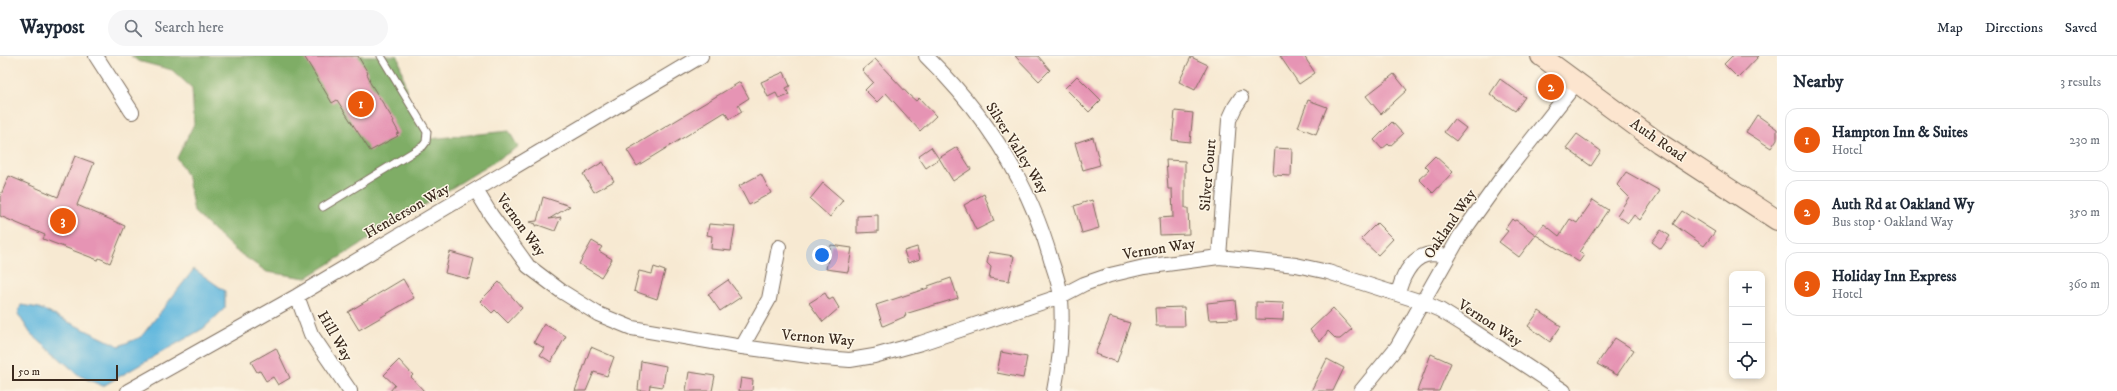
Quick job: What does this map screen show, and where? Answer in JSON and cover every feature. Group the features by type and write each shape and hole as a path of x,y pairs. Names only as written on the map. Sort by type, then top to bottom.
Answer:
{"main road":[{"name":"Auth Road","path":"1541,56 1659,143 1777,220"}],"street":[{"path":"96,56 132,112"},
{"name":"Henderson Way","path":"128,391 297,296 701,56"},
{"name":"Silver Valley Way","path":"926,56 951,81 983,120 1033,204 1047,245 1061,296 1062,327 1054,391"},
{"name":"Oakland Way","path":"1362,391 1398,348 1448,256 1503,176 1577,82"},
{"name":"Silver Court","path":"1219,257 1230,120 1235,106 1241,98"},
{"name":"Vernon Way","path":"476,190 528,266 561,291 598,314 632,328 742,346 824,358 850,360 874,356 921,343 1061,296 1084,284 1110,275 1144,267 1219,257 1296,265 1328,272 1422,302 1469,328 1564,391"},
{"path":"742,346 759,320 768,299 779,247"},
{"path":"1398,294 1404,277 1419,258 1432,254 1448,256"},
{"name":"Hill Way","path":"297,296 311,334 350,391"}],"lane":[{"path":"323,207 422,146 426,142 427,132 381,56"}],"green space":[{"path":"131,56 398,56 412,113 429,139 509,131 518,147 306,278 267,272 235,250 194,212 188,178 177,158 194,124 192,88 172,70 138,61"}],"water":[{"path":"194,269 225,291 225,308 204,328 103,386 80,376 31,334 18,314 21,305 39,308 119,346 141,337"}],"building":[{"path":"304,56 358,56 368,73 369,81 394,121 393,122 399,133 396,134 398,136 370,151 337,100 332,103"},
{"path":"1015,56 1038,56 1050,70 1039,81"},
{"path":"1280,56 1304,56 1315,73 1299,84"},
{"path":"1732,56 1759,56 1738,78 1724,64"},
{"path":"1191,57 1208,65 1195,90 1179,82"},
{"path":"875,59 909,95 916,101 919,98 936,116 920,131 886,93 877,102 865,90 873,82 862,70"},
{"path":"784,72 790,86 786,88 789,95 779,99 776,93 768,97 761,82"},
{"path":"1394,74 1407,90 1381,114 1366,96"},
{"path":"1077,76 1101,100 1089,112 1065,88"},
{"path":"1500,79 1525,97 1515,111 1490,94"},
{"path":"740,82 749,98 738,105 742,112 729,119 725,112 637,166 627,150"},
{"path":"1308,100 1327,107 1316,134 1298,127"},
{"path":"1175,111 1193,113 1190,142 1172,140"},
{"path":"1757,115 1777,129 1777,139 1771,148 1746,132"},
{"path":"1454,119 1466,128 1456,141 1444,132"},
{"path":"1392,122 1403,134 1390,146 1388,144 1382,149 1374,140"},
{"path":"1577,134 1601,151 1591,166 1566,148"},
{"path":"1093,137 1100,165 1083,170 1075,143"},
{"path":"931,147 939,159 926,168 918,156"},
{"path":"957,147 971,169 953,181 939,158"},
{"path":"1275,148 1292,149 1291,176 1273,175"},
{"path":"75,156 94,163 77,205 125,226 110,263 99,258 98,260 43,239 45,235 0,216 0,197 9,176 58,197"},
{"path":"1435,156 1453,172 1433,193 1419,179 1429,170 1425,166"},
{"path":"1166,160 1185,161 1185,208 1188,208 1189,234 1160,235 1159,218 1173,217 1172,189 1168,189"},
{"path":"603,162 614,181 594,192 583,174"},
{"path":"1626,172 1660,191 1640,220 1634,215 1628,223 1617,215 1629,197 1617,185"},
{"path":"761,174 771,193 749,205 739,186"},
{"path":"823,183 843,200 830,217 810,199"},
{"path":"984,194 994,221 976,230 964,205"},
{"path":"543,197 570,206 549,219 561,217 555,231 538,225 535,226 536,224 529,222 537,221"},
{"path":"1092,200 1099,228 1082,233 1074,206"},
{"path":"1593,200 1608,210 1579,252 1584,255 1579,262 1536,235 1544,224 1559,236 1570,219 1577,223"},
{"path":"1682,211 1715,232 1704,246 1673,224"},
{"path":"878,215 878,232 857,233 857,216"},
{"path":"1512,219 1514,221 1516,220 1536,235 1519,257 1499,242 1508,231 1505,229"},
{"path":"1377,223 1393,239 1378,255 1361,239"},
{"path":"709,224 735,226 731,251 711,249 712,236 707,235"},
{"path":"1661,230 1670,236 1661,249 1652,242"},
{"path":"592,241 602,247 599,251 612,259 601,277 579,264"},
{"path":"831,245 852,248 848,272 826,269"},
{"path":"917,247 920,259 908,263 904,251"},
{"path":"450,252 474,259 469,279 445,273"},
{"path":"989,252 1014,256 1009,281 989,278 991,267 987,263"},
{"path":"654,267 665,271 657,299 634,291 639,271 652,274"},
{"path":"951,278 958,298 905,314 906,316 883,326 876,305 928,288 928,286"},
{"path":"403,279 414,298 359,330 348,312"},
{"path":"728,280 741,297 720,311 708,294"},
{"path":"499,282 522,308 508,323 495,310 492,313 480,301"},
{"path":"825,293 829,300 833,298 839,308 823,322 809,303"},
{"path":"1235,300 1237,319 1209,320 1207,303"},
{"path":"1256,302 1284,303 1283,320 1256,319"},
{"path":"1184,307 1185,326 1156,326 1155,308"},
{"path":"1333,308 1352,329 1340,339 1336,339 1328,331 1320,342 1310,330"},
{"path":"1539,311 1561,326 1550,342 1528,326"},
{"path":"1110,317 1130,323 1117,362 1095,354"},
{"path":"544,324 566,336 551,362 540,355 544,348 534,342"},
{"path":"1615,338 1634,350 1617,375 1597,364"},
{"path":"591,347 614,357 607,376 594,372 586,391 575,391"},
{"path":"276,348 290,378 278,385 273,377 266,381 260,371 257,372 251,362"},
{"path":"1001,352 1027,357 1023,378 997,373"},
{"path":"1431,354 1451,363 1439,391 1417,391"},
{"path":"1327,359 1344,368 1333,391 1311,391"},
{"path":"399,360 413,375 411,377 424,391 390,391 395,385 384,375"},
{"path":"641,361 666,366 663,387 650,385 649,391 638,390"},
{"path":"689,372 715,376 712,391 686,391"},
{"path":"741,378 753,380 752,391 739,391"}],"place":[{"name":"Auth Rd at Oakland Wy","path":"1551,87"},
{"name":"Hampton Inn & Suites","path":"361,104"},
{"name":"Holiday Inn Express","path":"63,221"}]}
